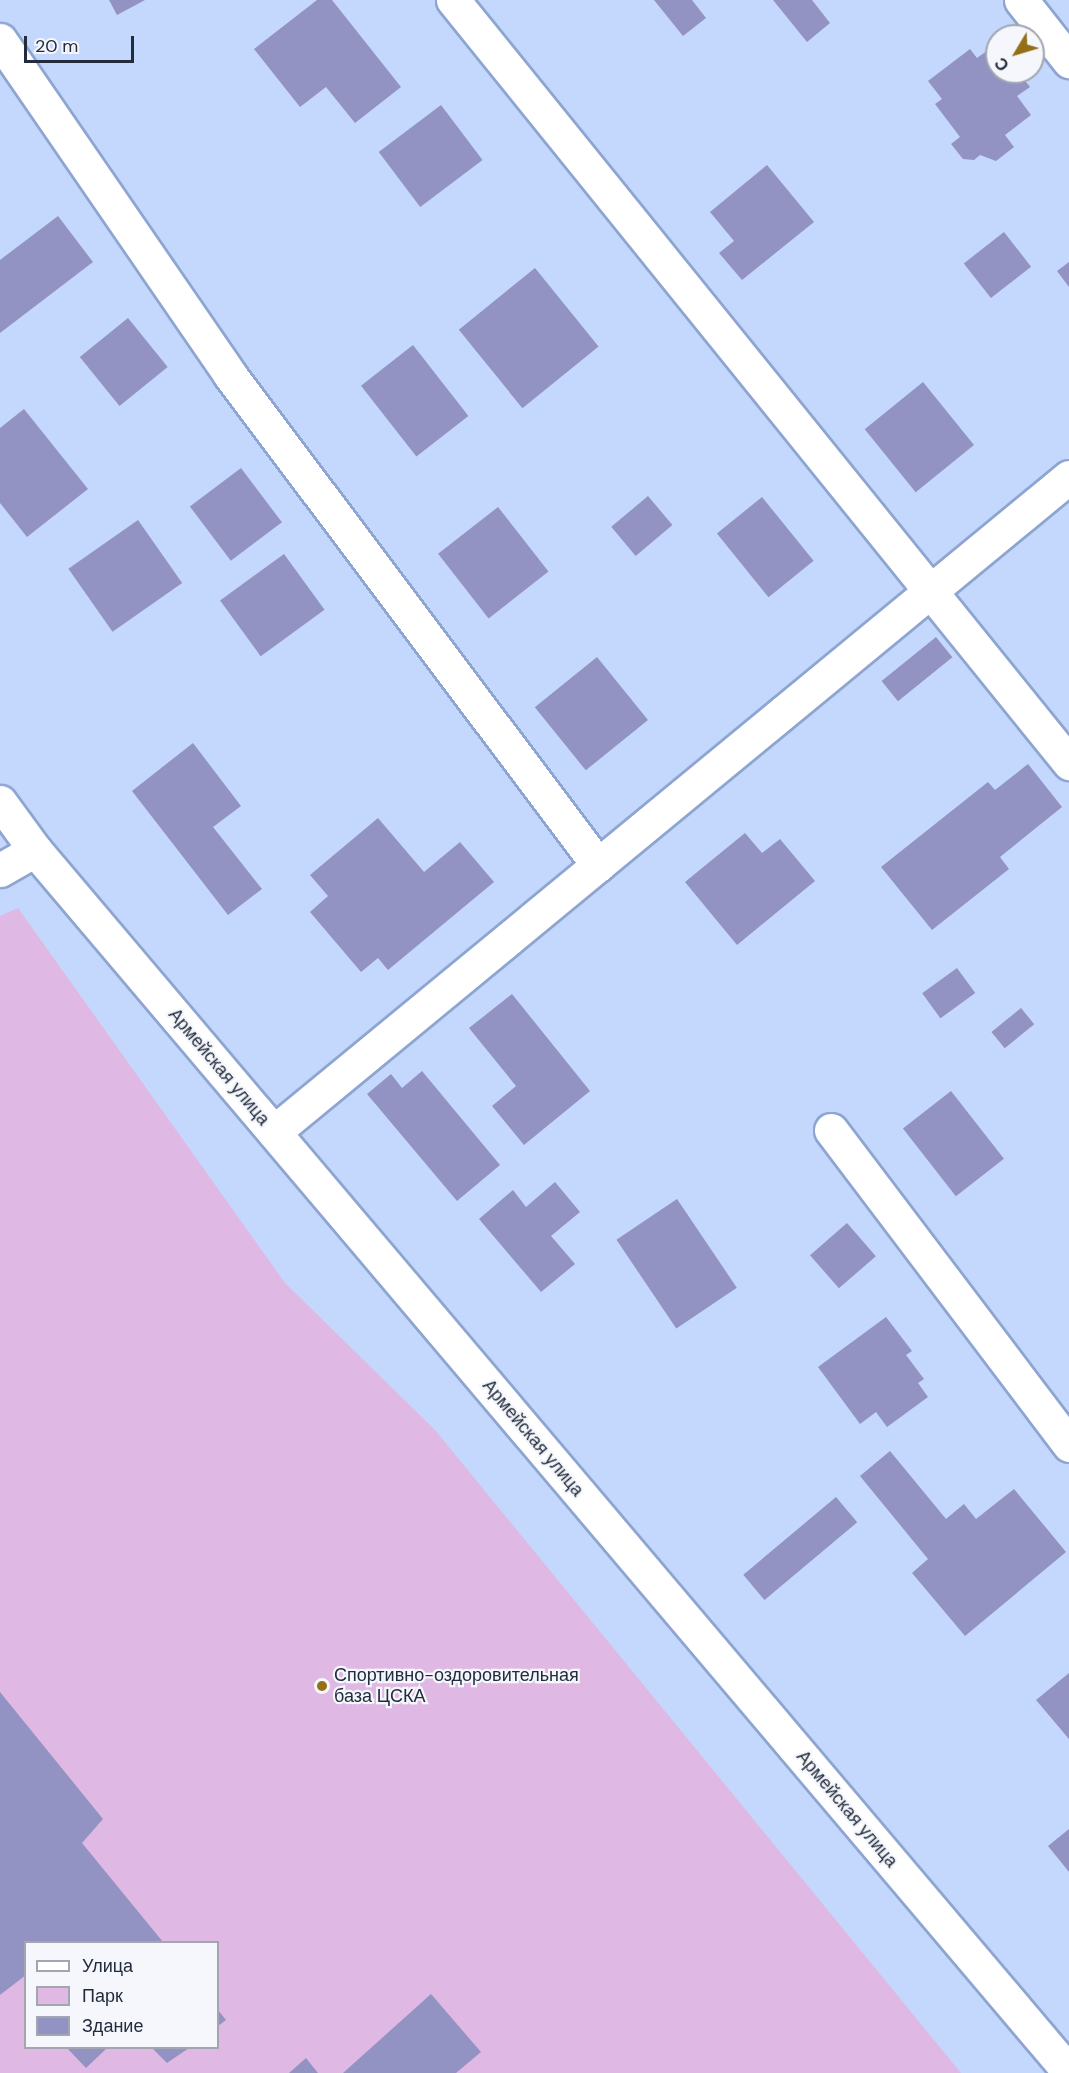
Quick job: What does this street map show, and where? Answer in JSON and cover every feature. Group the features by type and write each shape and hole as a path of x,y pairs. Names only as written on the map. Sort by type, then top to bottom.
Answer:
{"street":[{"path":"453,0 1069,763"},
{"path":"1021,0 1069,61"},
{"path":"0,40 231,375 598,865"},
{"path":"274,1132 1069,477"},
{"name":"Армейская улица","path":"0,802 35,850 1069,2072"},
{"path":"0,870 35,850"},
{"path":"831,1130 1069,1446"}],"green space":[{"name":"Спортивно-оздоровительная база ЦСКА","path":"18,908 285,1283 435,1430 961,2073 0,2073 0,916"}],"building":[{"path":"109,0 145,0 117,15"},
{"path":"317,0 332,0 401,87 355,123 326,87 300,107 254,49"},
{"path":"654,0 692,0 706,18 683,36"},
{"path":"773,0 812,0 830,23 807,42"},
{"path":"970,49 977,58 985,52 985,84 1028,84 1030,87 1017,96 1031,115 1005,135 1014,147 996,161 980,155 974,160 963,159 951,144 960,137 935,104 942,99 928,81"},
{"path":"441,105 483,160 420,207 379,152"},
{"path":"767,165 814,222 742,280 719,253 734,241 710,212"},
{"path":"58,216 93,262 0,333 0,260"},
{"path":"1004,232 1031,267 991,298 964,263"},
{"path":"1069,262 1069,287 1057,271"},
{"path":"535,268 599,346 522,408 459,330"},
{"path":"128,318 168,367 119,406 80,357"},
{"path":"413,345 468,416 416,457 361,386"},
{"path":"923,382 974,445 916,492 865,429"},
{"path":"24,409 88,489 27,537 0,503 0,428"},
{"path":"241,468 282,522 231,561 190,507"},
{"path":"648,496 672,525 636,556 611,527"},
{"path":"762,497 814,561 769,597 717,534"},
{"path":"498,507 548,572 489,618 438,554"},
{"path":"138,520 182,583 113,632 68,569"},
{"path":"284,554 325,610 261,656 220,600"},
{"path":"936,637 952,657 898,701 882,681"},
{"path":"597,657 648,720 586,770 535,707"},
{"path":"193,743 241,806 213,827 262,889 228,915 132,791"},
{"path":"1028,764 1062,807 1000,857 1009,869 932,930 881,867 988,782 995,790"},
{"path":"378,818 424,872 460,842 494,882 388,970 378,958 361,972 310,912 328,896 310,875"},
{"path":"745,833 762,853 780,839 815,881 737,945 685,882"},
{"path":"957,968 975,993 940,1018 922,993"},
{"path":"512,994 590,1091 524,1145 492,1106 516,1086 469,1028"},
{"path":"1021,1008 1034,1024 1005,1048 991,1032"},
{"path":"422,1071 500,1165 457,1201 367,1094 391,1074 402,1088"},
{"path":"951,1091 1004,1159 956,1196 903,1129"},
{"path":"555,1182 580,1212 551,1236 575,1264 541,1292 479,1219 513,1190 526,1207"},
{"path":"677,1199 737,1288 676,1329 616,1240"},
{"path":"847,1223 876,1256 839,1288 810,1255"},
{"path":"886,1317 912,1351 906,1355 924,1379 918,1383 928,1397 887,1427 876,1412 860,1424 818,1367"},
{"path":"890,1451 946,1519 964,1504 976,1519 1014,1489 1066,1552 965,1636 912,1573 928,1559 860,1476"},
{"path":"836,1497 857,1522 765,1600 743,1575"},
{"path":"1069,1673 1069,1739 1036,1700"},
{"path":"0,1692 103,1819 82,1843 162,1941 24,1941 24,1977 0,1995"},
{"path":"1069,1829 1069,1872 1048,1846"},
{"path":"431,1994 481,2052 456,2073 343,2073"},
{"path":"219,2011 226,2020 219,2025"},
{"path":"68,2049 106,2049 86,2068"},
{"path":"153,2049 188,2049 167,2063"},
{"path":"306,2058 318,2073 289,2073"}],"place":[{"name":"Спортивно-оздоровительная база ЦСКА","path":"322,1686"}]}
